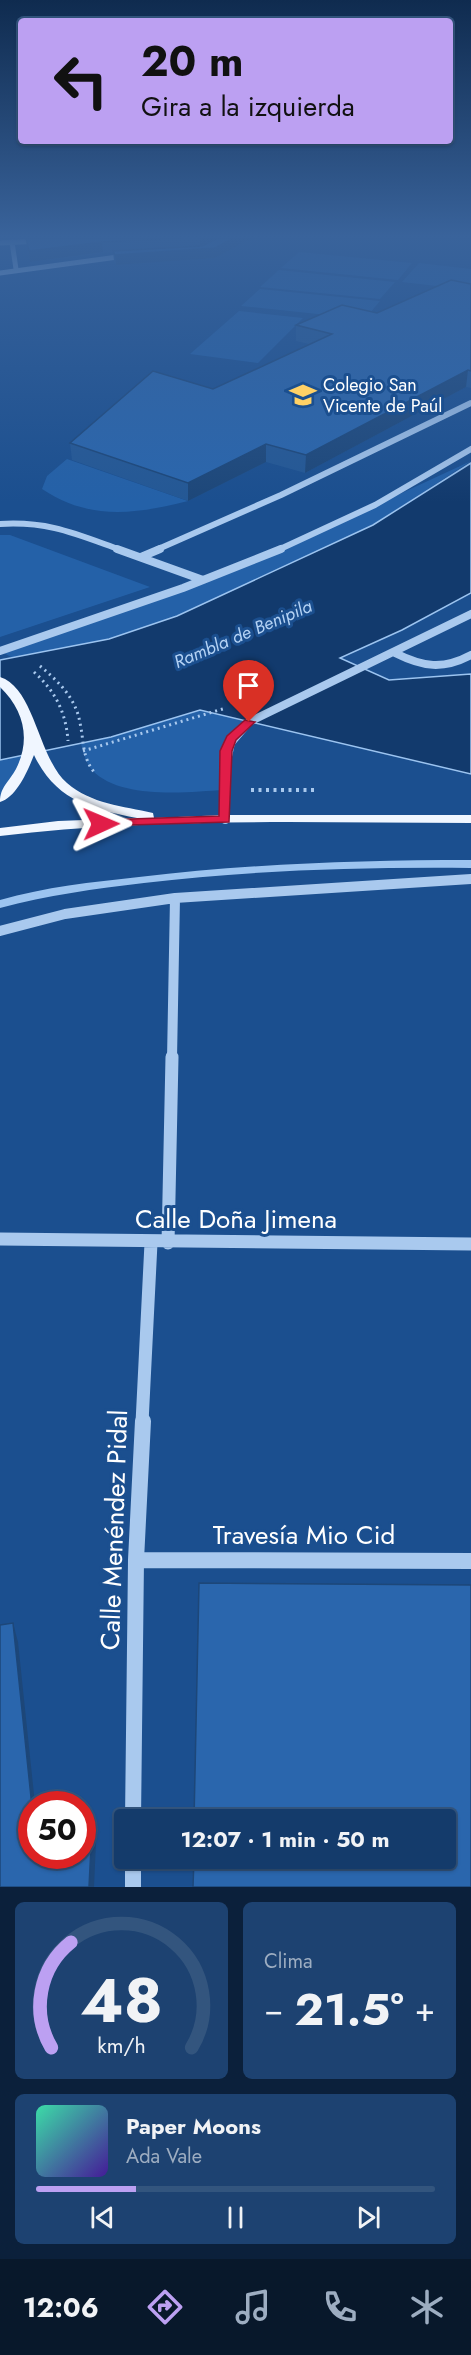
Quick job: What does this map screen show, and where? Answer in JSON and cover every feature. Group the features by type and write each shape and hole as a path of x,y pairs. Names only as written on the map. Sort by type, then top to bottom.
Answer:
{"main road":[{"path":"0,681 27,712 34,754 59,784 82,798 133,813 218,820"},
{"path":"0,798 34,754"},
{"path":"0,832 58,825 218,820 471,819"}],"street":[{"path":"141,557 281,495 471,403"},
{"path":"0,651 203,580 270,554 362,512 471,449"},
{"path":"0,524 43,523 203,580"},
{"path":"218,820 226,751 231,739 249,722 395,653 471,614"},
{"path":"395,653 420,667 454,665 471,655"},
{"path":"0,931 65,914 175,898 471,879"},
{"path":"168,1243 175,898"},
{"name":"Calle Doña Jimena","path":"0,1239 151,1243 471,1244"},
{"name":"Calle Menéndez Pidal","path":"133,1809 136,1560 151,1243"},
{"name":"Travesía Mio Cid","path":"136,1560 471,1561"},
{"path":"133,1869 133,1887"}],"path":[{"path":"32,661 54,677 71,700 78,714 84,758 98,774"},
{"path":"83,751 212,713"}],"shaded area":[{"path":"222,326 295,326 258,363 190,354"},
{"path":"67,459 188,501 150,509 113,512 78,506 42,489 47,476"},
{"path":"471,461 373,525 177,616 109,639 13,658 0,651 270,554"},
{"path":"0,535 10,535 150,587 0,637"},
{"path":"200,710 249,722 231,739 224,790 155,792 136,790 104,780 92,770 86,761 81,744"},
{"path":"28,754 5,793 0,798 0,760"}],"water":[{"name":"Rambla de Benipila","path":"471,463 471,593 402,630 340,658 389,680 471,674 471,774 200,710 111,737 0,760 0,660 109,639 177,616 373,525"}],"building":[{"path":"300,326 471,326 471,371 468,370 306,455 266,444 188,483 70,443 153,371 213,389 332,334"},
{"path":"199,1583 471,1585 471,1887 193,1887 194,1869 456,1869 456,1809 194,1809"},
{"path":"13,1623 30,1791 18,1791 18,1869 90,1869 89,1887 0,1887 0,1625"}],"waterway":[{"path":"0,904 62,890 254,869 384,864 471,864"}],"place":[{"name":"Colegio San Vicente de Paúl","path":"303,395"}],"route":[{"path":"101,824 225,819 224,764 226,751 231,739 249,722"}]}
